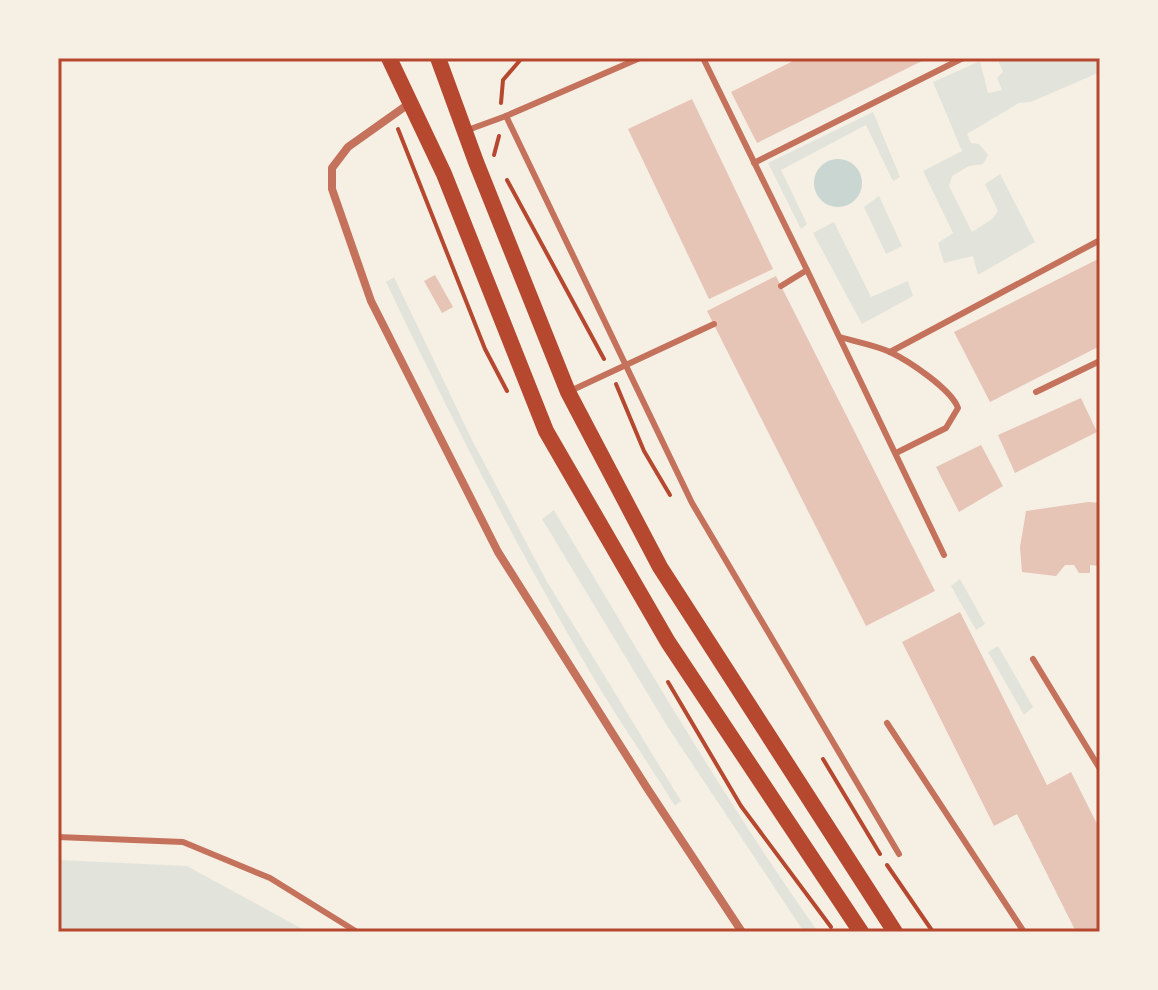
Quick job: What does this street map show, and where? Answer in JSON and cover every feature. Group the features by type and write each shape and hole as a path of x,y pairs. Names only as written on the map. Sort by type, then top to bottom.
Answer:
{"main road":[{"path":"389,58 444,174 546,431 668,642 861,932"},
{"path":"438,58 568,392 660,567 895,932"}],"street":[{"path":"410,103 348,147 332,168 332,189 371,301 498,552 742,932"}],"lane":[{"path":"465,131 640,58"},
{"path":"703,58 944,555"},
{"path":"754,163 963,58"},
{"path":"506,116 692,503 899,854"},
{"path":"890,352 1100,240"},
{"path":"781,286 807,270"},
{"path":"568,392 714,324"},
{"path":"840,337 890,352 939,385 954,399 958,408 946,428 896,453"},
{"path":"1036,392 1100,361"},
{"path":"1033,659 1100,769"},
{"path":"887,723 1024,932"},
{"path":"58,837 183,842 270,878 357,932"}],"shaded area":[{"path":"997,58 1100,58 1100,72 1031,102 1019,103 967,134 971,143 979,144 988,155 983,164 969,166 952,176 949,186 972,232 992,219 998,211 985,184 1000,174 1035,242 978,275 973,256 944,263 938,243 953,233 923,171 962,151 933,82 980,61 988,93 1002,90 997,78 1003,72"},
{"path":"873,112 900,177 893,181 866,125 781,170 807,224 801,229 768,163"},
{"path":"838,159 855,166 862,183 855,200 838,207 821,200 814,183 821,166"},
{"path":"879,196 902,246 886,254 864,207"},
{"path":"834,222 871,297 908,281 913,296 862,324 813,233"},
{"path":"394,277 472,440 546,580 681,801 675,806 596,682 513,535 386,282"},
{"path":"554,510 715,776 818,932 804,932 669,729 542,519"},
{"path":"960,579 985,624 976,630 951,586"},
{"path":"998,646 1033,707 1024,715 988,652"},
{"path":"58,860 187,866 308,932 58,932"}],"building":[{"path":"799,58 928,58 757,143 731,92"},
{"path":"692,99 773,269 709,299 628,129"},
{"path":"1100,258 1100,346 990,402 954,332"},
{"path":"435,275 453,307 442,313 424,281"},
{"path":"776,276 935,591 866,626 707,311"},
{"path":"1081,398 1097,432 1015,473 998,435"},
{"path":"981,445 1003,486 959,512 936,467"},
{"path":"1100,503 1100,566 1090,565 1090,573 1079,573 1074,565 1065,565 1056,576 1022,572 1020,547 1026,511"},
{"path":"960,612 1047,785 1071,772 1100,830 1100,932 1076,932 1017,814 994,826 902,642"}]}
